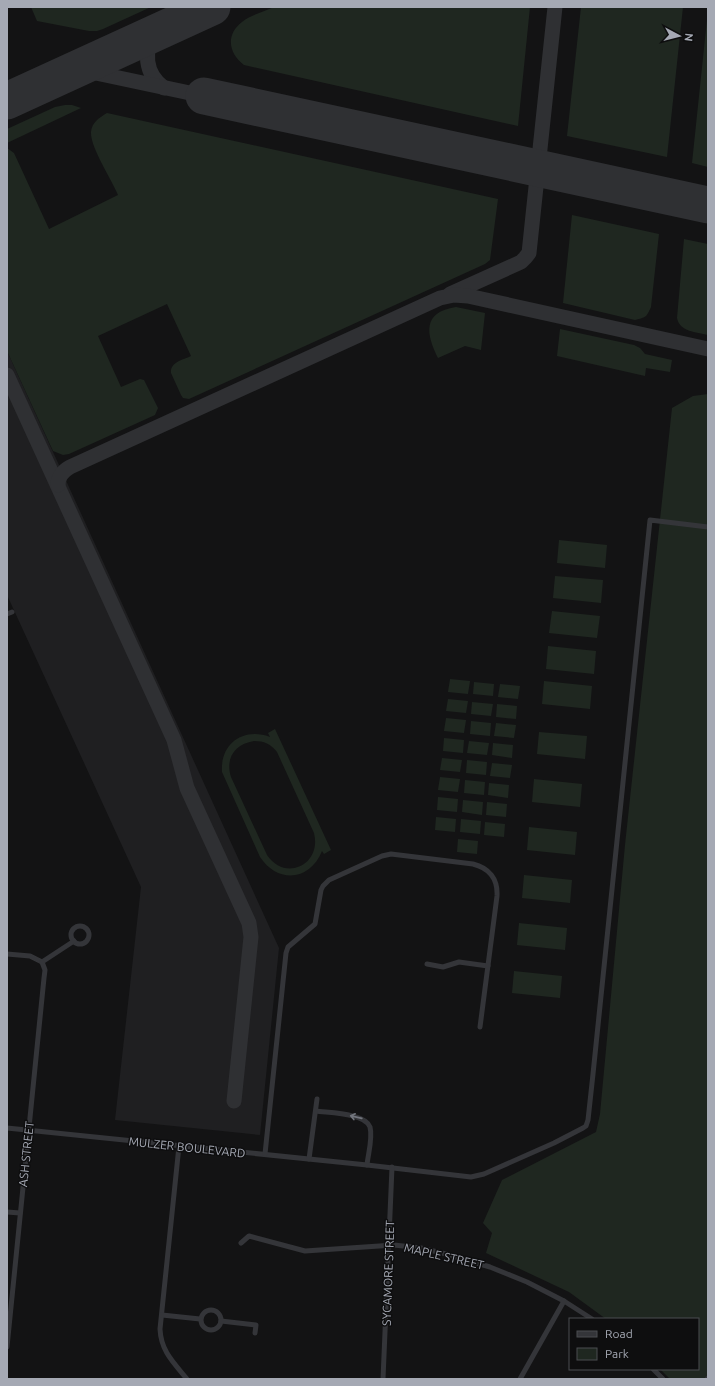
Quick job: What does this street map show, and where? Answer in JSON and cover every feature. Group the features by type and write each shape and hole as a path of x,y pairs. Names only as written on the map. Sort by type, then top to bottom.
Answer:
{"street":[{"name":"MULZER BOULEVARD","path":"7,1128 392,1167 465,1176 479,1176 554,1143 583,1128 587,1123 650,520 708,527"},
{"path":"265,1154 286,953 288,947 315,924 320,894 325,883 387,854 479,866 489,872 494,877 498,889 480,1027"},
{"path":"7,954 30,956 38,958 42,962 74,941"},
{"name":"ASH STREET","path":"7,1347 10,1293 20,1213 45,970 42,962"},
{"path":"427,964 443,967 459,962 488,966"},
{"path":"310,1159 317,1099"},
{"path":"316,1111 355,1116 366,1121 370,1127 371,1134 367,1165"},
{"path":"179,1146 161,1337 164,1348 169,1357 187,1379"},
{"name":"SYCAMORE STREET","path":"383,1379 392,1167"},
{"path":"7,1212 20,1213"},
{"name":"MAPLE STREET","path":"241,1244 249,1236 306,1251 389,1245 421,1248 477,1262 522,1280 564,1301 590,1318"},
{"path":"520,1379 564,1301"},
{"path":"212,1310 219,1313 221,1321 218,1328 215,1330 208,1330 203,1327 200,1319 205,1312 212,1310"},
{"path":"162,1316 200,1319"},
{"path":"221,1321 256,1325 256,1333"},
{"path":"654,1370 663,1379"}],"shaded area":[{"path":"7,351 279,948 260,1135 115,1120 141,887 7,595"}],"green space":[{"path":"31,7 151,7 103,29 89,31 37,21"},
{"path":"274,7 530,7 518,126 244,65 239,61 232,50 231,38 233,33 245,20 253,15"},
{"path":"581,7 683,7 667,157 567,136"},
{"path":"708,10 708,167 692,163"},
{"path":"72,105 81,108 7,143 7,129 55,107"},
{"path":"107,113 498,199 490,260 485,264 189,399 183,398 171,373 171,369 175,364 191,356 167,304 98,336 121,387 140,379 144,380 158,408 155,415 69,454 63,455 53,451 7,351 7,148 14,153 49,229 118,195 94,146 91,132 94,123"},
{"path":"572,215 659,234 651,307 645,316 635,320 563,303"},
{"path":"684,239 708,244 708,335 685,329 681,326 677,318"},
{"path":"456,307 485,313 481,350 465,346 438,358 429,333 432,319 437,314 445,310"},
{"path":"560,329 634,345 640,348 645,354 672,360 670,372 646,368 645,376 557,356"},
{"path":"708,394 708,1379 670,1379 661,1370 699,1370 699,1318 605,1318 569,1292 486,1253 492,1233 483,1223 502,1180 596,1132 600,1114 625,845 672,408 693,396"},
{"path":"559,540 607,545 605,568 557,563"},
{"path":"555,576 603,580 601,603 553,598"},
{"path":"552,611 600,616 597,638 549,633"},
{"path":"548,646 596,651 594,674 546,669"},
{"path":"450,679 470,681 468,694 448,692"},
{"path":"544,681 592,686 590,709 542,704"},
{"path":"474,682 494,684 493,696 473,694"},
{"path":"500,684 520,686 518,699 498,697"},
{"path":"448,699 468,701 466,713 446,711"},
{"path":"472,702 493,704 491,716 471,714"},
{"path":"497,704 517,706 516,719 496,717"},
{"path":"446,718 466,720 464,733 444,731"},
{"path":"471,721 491,723 490,736 470,734"},
{"path":"496,723 516,725 514,738 494,736"},
{"path":"275,729 331,850 324,854 322,851 317,861 310,868 302,873 293,875 284,875 276,872 267,866 260,857 222,772 222,762 225,753 235,740 242,736 251,734 260,734 270,737 268,733","holes":["258,741 270,745 277,752 314,833 315,844 313,854 300,866 292,868 283,867 275,863 267,855 231,777 229,764 233,753 242,745"]},
{"path":"539,732 587,736 585,759 537,754"},
{"path":"444,738 464,740 463,753 443,751"},
{"path":"469,741 489,743 487,755 467,753"},
{"path":"493,743 513,745 512,758 492,755"},
{"path":"442,758 462,760 460,772 440,770"},
{"path":"467,760 487,762 486,775 466,773"},
{"path":"492,763 512,765 510,778 490,776"},
{"path":"440,777 460,779 458,792 438,790"},
{"path":"534,779 582,784 580,807 532,802"},
{"path":"465,780 485,782 484,795 464,793"},
{"path":"489,783 509,785 508,798 488,795"},
{"path":"438,797 458,799 457,812 437,810"},
{"path":"463,800 483,802 482,815 462,812"},
{"path":"487,802 507,804 506,817 486,815"},
{"path":"436,817 456,819 455,832 435,830"},
{"path":"461,819 481,821 480,834 460,832"},
{"path":"485,822 505,824 504,837 484,835"},
{"path":"529,827 577,832 575,855 527,850"},
{"path":"458,839 478,841 477,854 457,852"},
{"path":"524,875 572,880 570,903 522,898"},
{"path":"519,923 567,928 565,950 517,945"},
{"path":"514,971 562,976 560,998 512,993"}],"taxiway":[{"path":"450,294 521,262 529,253 555,7"},
{"path":"157,32 149,46 148,62 149,69 153,76 164,88"},
{"path":"77,69 204,96"},
{"path":"58,485 61,474 70,467 440,298 454,295 468,296 708,349"},
{"path":"7,375 174,740 187,788 249,923 251,937 234,1101"}],"runway":[{"path":"7,101 212,7"},
{"path":"204,96 708,205"}]}
